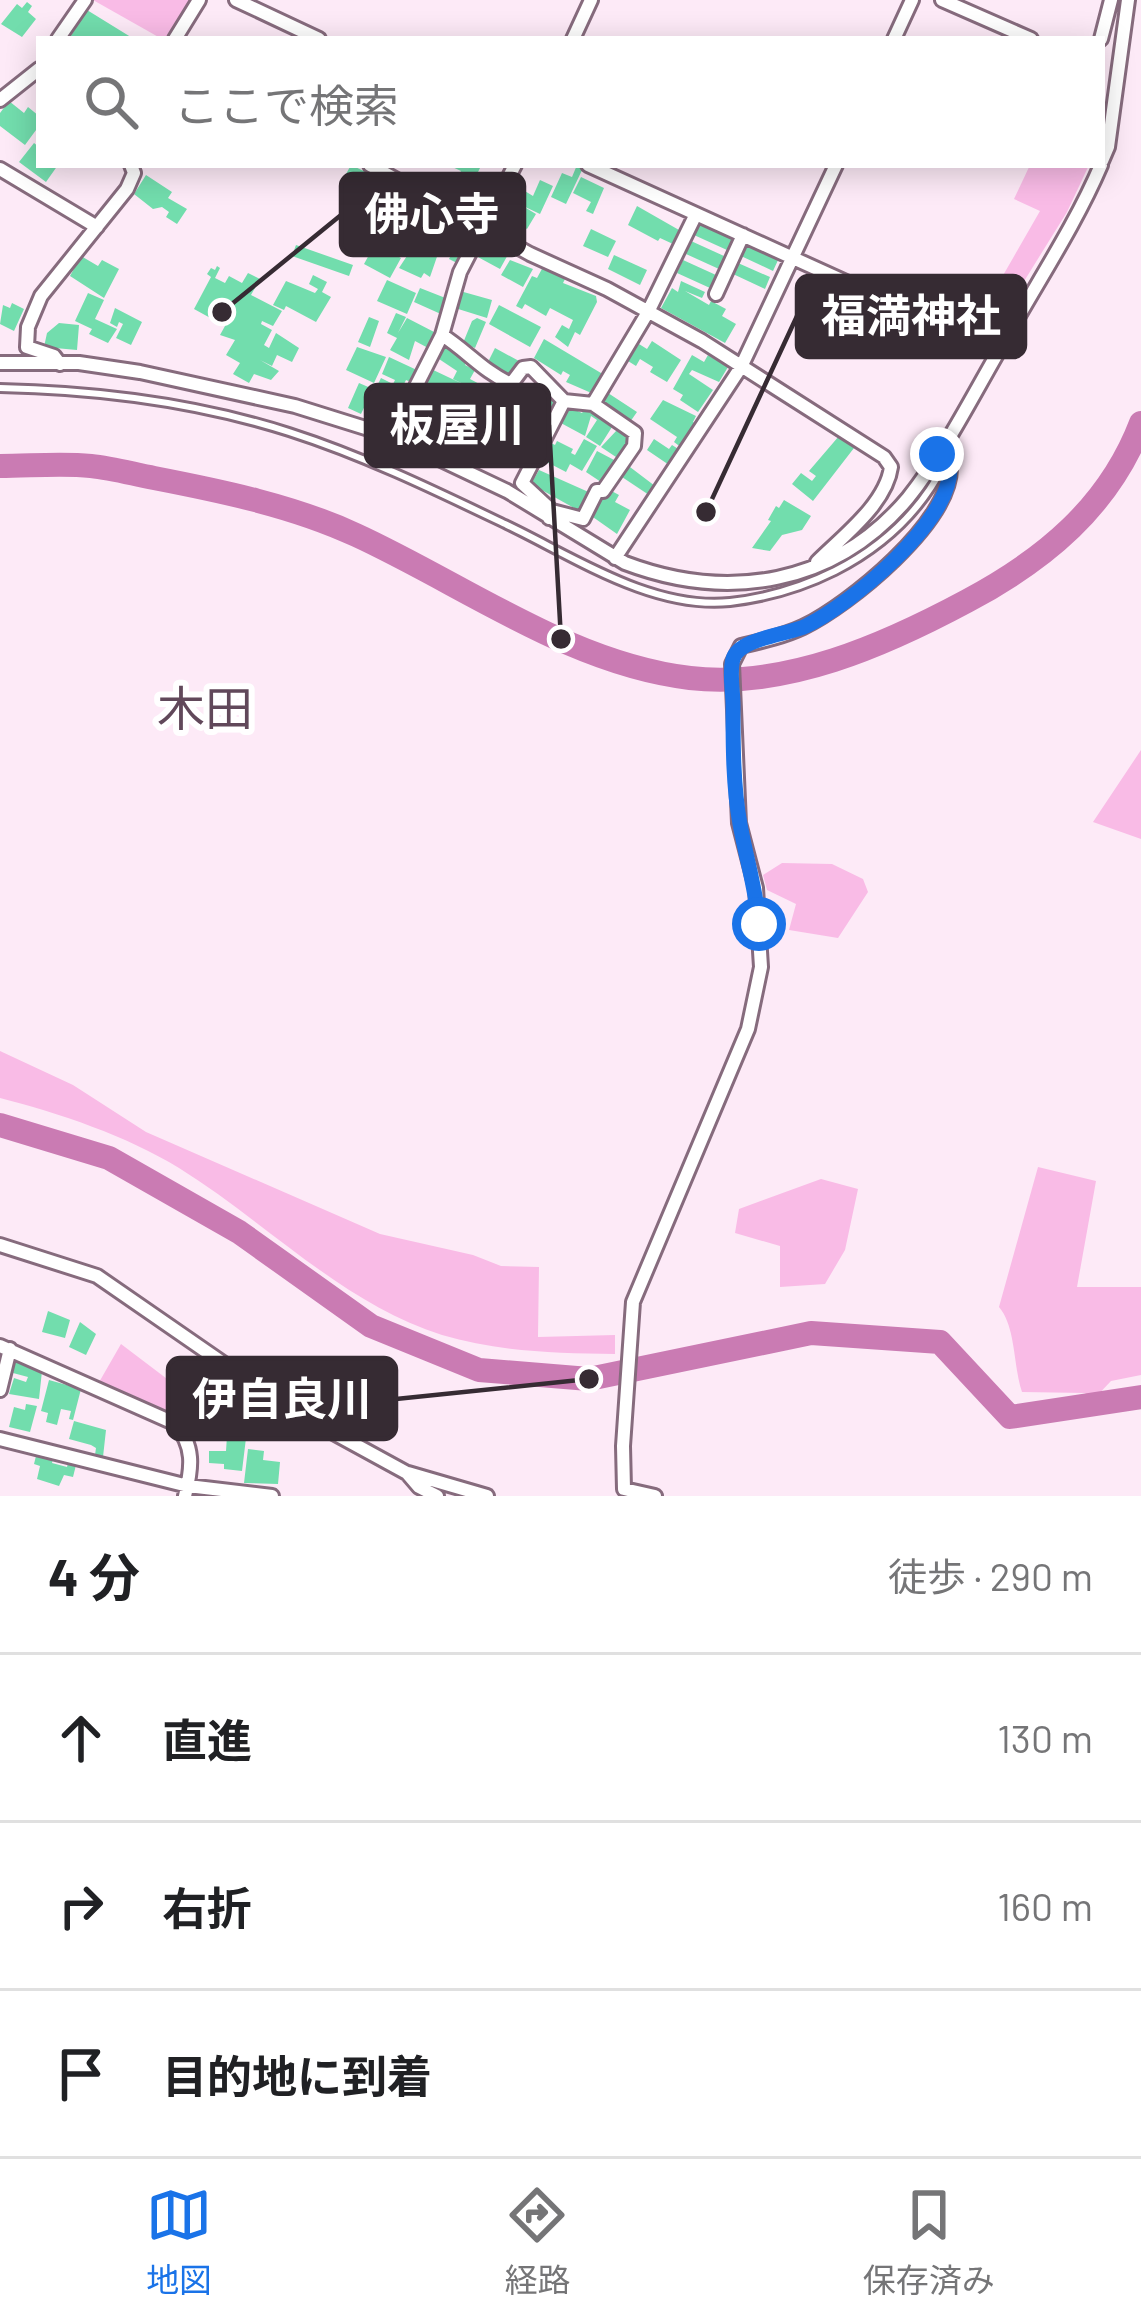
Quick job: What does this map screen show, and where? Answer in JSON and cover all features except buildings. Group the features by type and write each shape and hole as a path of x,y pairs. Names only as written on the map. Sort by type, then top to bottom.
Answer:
{"street":[{"path":"60,36 85,0"},
{"path":"177,36 199,0"},
{"path":"236,0 313,36"},
{"path":"575,36 591,0"},
{"path":"895,36 913,0"},
{"path":"942,0 1024,36"},
{"path":"1102,36 1111,0"},
{"path":"1105,153 1128,0"},
{"path":"0,100 36,70"},
{"path":"60,364 55,356 27,347 28,327 41,296 127,190 132,168"},
{"path":"375,168 483,229 648,312 884,457 891,467 890,477 862,518 812,568"},
{"path":"419,448 418,437 398,422 442,334 460,272 514,168"},
{"path":"595,168 998,351"},
{"path":"615,558 741,367 835,168"},
{"path":"0,363 140,372 295,406 419,448 550,514 615,558 646,572 732,585 767,581 812,568 859,544 904,503 941,458 1099,168"},
{"path":"0,169 97,227"},
{"path":"593,404 648,312 696,214"},
{"path":"716,294 743,235"},
{"path":"442,334 489,374 511,384 523,368 531,367 564,401 593,404 635,434 634,446 603,491 597,491 583,519 550,514 521,482 564,401"},
{"path":"655,1496 624,1489 630,1323 642,1276 756,1004 761,968 756,888 739,823 732,664 741,646 785,635 831,612 894,558 944,496 951,475 941,458"},
{"path":"0,1245 97,1276 288,1408 407,1473 487,1496"},
{"path":"0,1390 5,1348 174,1423 190,1450 186,1491"},
{"path":"0,1439 186,1491 272,1496"},
{"path":"407,1473 419,1487 437,1496"}],"lane":[{"path":"0,388 84,390 205,410 290,432 394,471 615,579 675,597 728,602 809,584 864,556 902,525 941,458"}],"shaded area":[{"path":"93,0 193,0 172,36 157,36"},
{"path":"1029,168 1088,168 1067,212 990,336 976,329 978,319 1040,211 1014,199"},
{"path":"1141,750 1141,839 1093,822"},
{"path":"782,863 832,864 863,879 868,892 838,938 789,930 796,904 767,890 763,875"},
{"path":"0,1051 73,1085 146,1132 380,1234 501,1266 539,1267 538,1337 615,1335 615,1354 485,1345 406,1321 338,1283 159,1156 92,1127 0,1098"},
{"path":"1038,1167 1096,1181 1077,1287 1141,1287 1141,1375 1111,1381 1093,1400 1085,1393 1022,1392 1008,1325 999,1307"},
{"path":"821,1179 858,1189 845,1250 825,1284 780,1287 780,1246 735,1233 739,1209"},
{"path":"121,1344 179,1388 166,1410 98,1384"}],"waterway":[{"path":"0,466 99,467 283,508 356,535 518,620 602,657 646,670 726,680 798,670 869,648 995,585 1047,549 1092,505 1141,423"},
{"path":"0,1125 109,1158 239,1232 371,1326 479,1370 589,1379 811,1333 940,1342 1010,1417 1141,1397"}],"place":[{"name":"佛心寺","path":"222,312"},
{"name":"福満神社","path":"706,512"},
{"name":"板屋川","path":"561,639"},
{"name":"伊自良川","path":"589,1379"}],"district":[{"name":"木田","path":"205,709"}],"route":[{"path":"759,924 756,888 739,823 734,655 741,646 785,635 831,612 894,558 944,496 950,468 937,454"}]}
